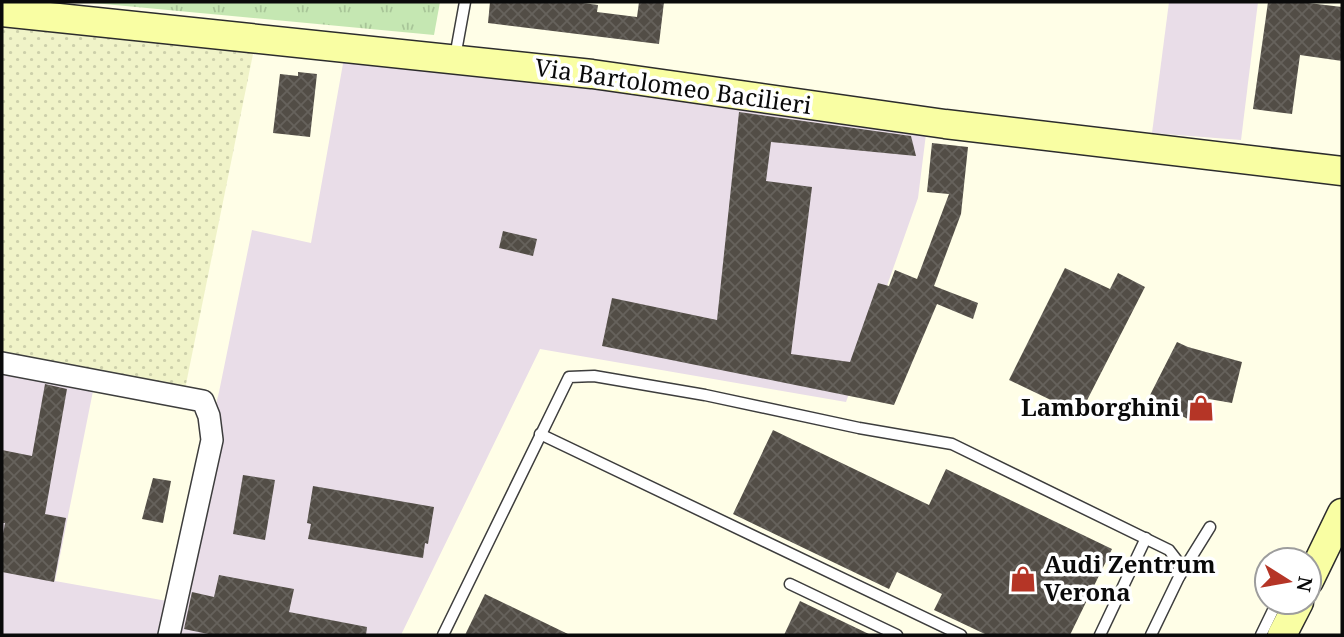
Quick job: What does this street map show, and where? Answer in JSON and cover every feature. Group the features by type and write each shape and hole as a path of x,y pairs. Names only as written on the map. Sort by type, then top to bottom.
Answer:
{"street":[{"name":"Via Bartolomeo Bacilieri","path":"2,12 592,74 945,124 1342,171"},
{"path":"2,363 204,401 212,440 169,635"},
{"path":"1323,552 1342,513"},
{"path":"1282,635 1292,616"}],"lane":[{"path":"454,60 465,2"},
{"path":"443,635 569,377 594,376 656,386 859,428 952,444 1169,550 1179,563 1179,578"},
{"path":"540,434 961,635"},
{"path":"1316,546 1342,513"},
{"path":"1151,635 1179,578 1210,527"},
{"path":"1100,635 1146,538"},
{"path":"790,584 897,635"},
{"path":"1261,635 1270,616"}],"shaded area":[{"path":"1169,2 1258,2 1241,140 1152,133"},
{"path":"344,58 927,126 918,198 846,402 540,349 401,635 2,635 2,355 97,371 55,581 167,601 219,392 252,230 311,243"}],"green space":[{"path":"83,2 440,2 434,35"},
{"path":"2,21 254,49 185,389 2,355"}],"building":[{"path":"490,2 576,2 598,5 597,12 637,17 639,2 664,2 659,44 488,23"},
{"path":"1268,2 1300,2 1342,7 1342,61 1300,55 1292,114 1253,109"},
{"path":"298,72 317,74 310,137 273,133 280,74 298,76"},
{"path":"739,112 911,136 916,156 771,142 766,181 812,187 791,354 850,362 878,283 889,286 895,270 917,279 949,194 927,192 932,143 968,147 961,214 934,286 978,303 973,319 937,304 894,405 602,346 612,298 717,320"},
{"path":"503,231 537,239 533,256 499,248"},
{"path":"1065,268 1110,289 1118,273 1145,287 1080,414 1009,380"},
{"path":"1177,342 1242,362 1232,403 1209,399 1196,423 1148,399"},
{"path":"45,384 67,389 45,514 66,518 54,582 2,572 5,523 2,523 2,450 32,456"},
{"path":"773,430 929,505 946,469 1112,549 1070,635 987,635 934,610 942,594 897,572 889,589 733,514"},
{"path":"243,475 275,480 265,540 233,534"},
{"path":"153,478 171,481 163,523 142,519"},
{"path":"313,486 434,507 423,558 308,539 311,524 307,523"},
{"path":"219,575 294,589 289,612 367,627 366,635 213,635 184,629 192,592 214,597"},
{"path":"485,594 570,635 465,635"},
{"path":"800,601 871,635 784,635"}],"place":[{"name":"Lamborghini","path":"1201,408"},
{"name":"Audi Zentrum Verona","path":"1023,579"}]}
